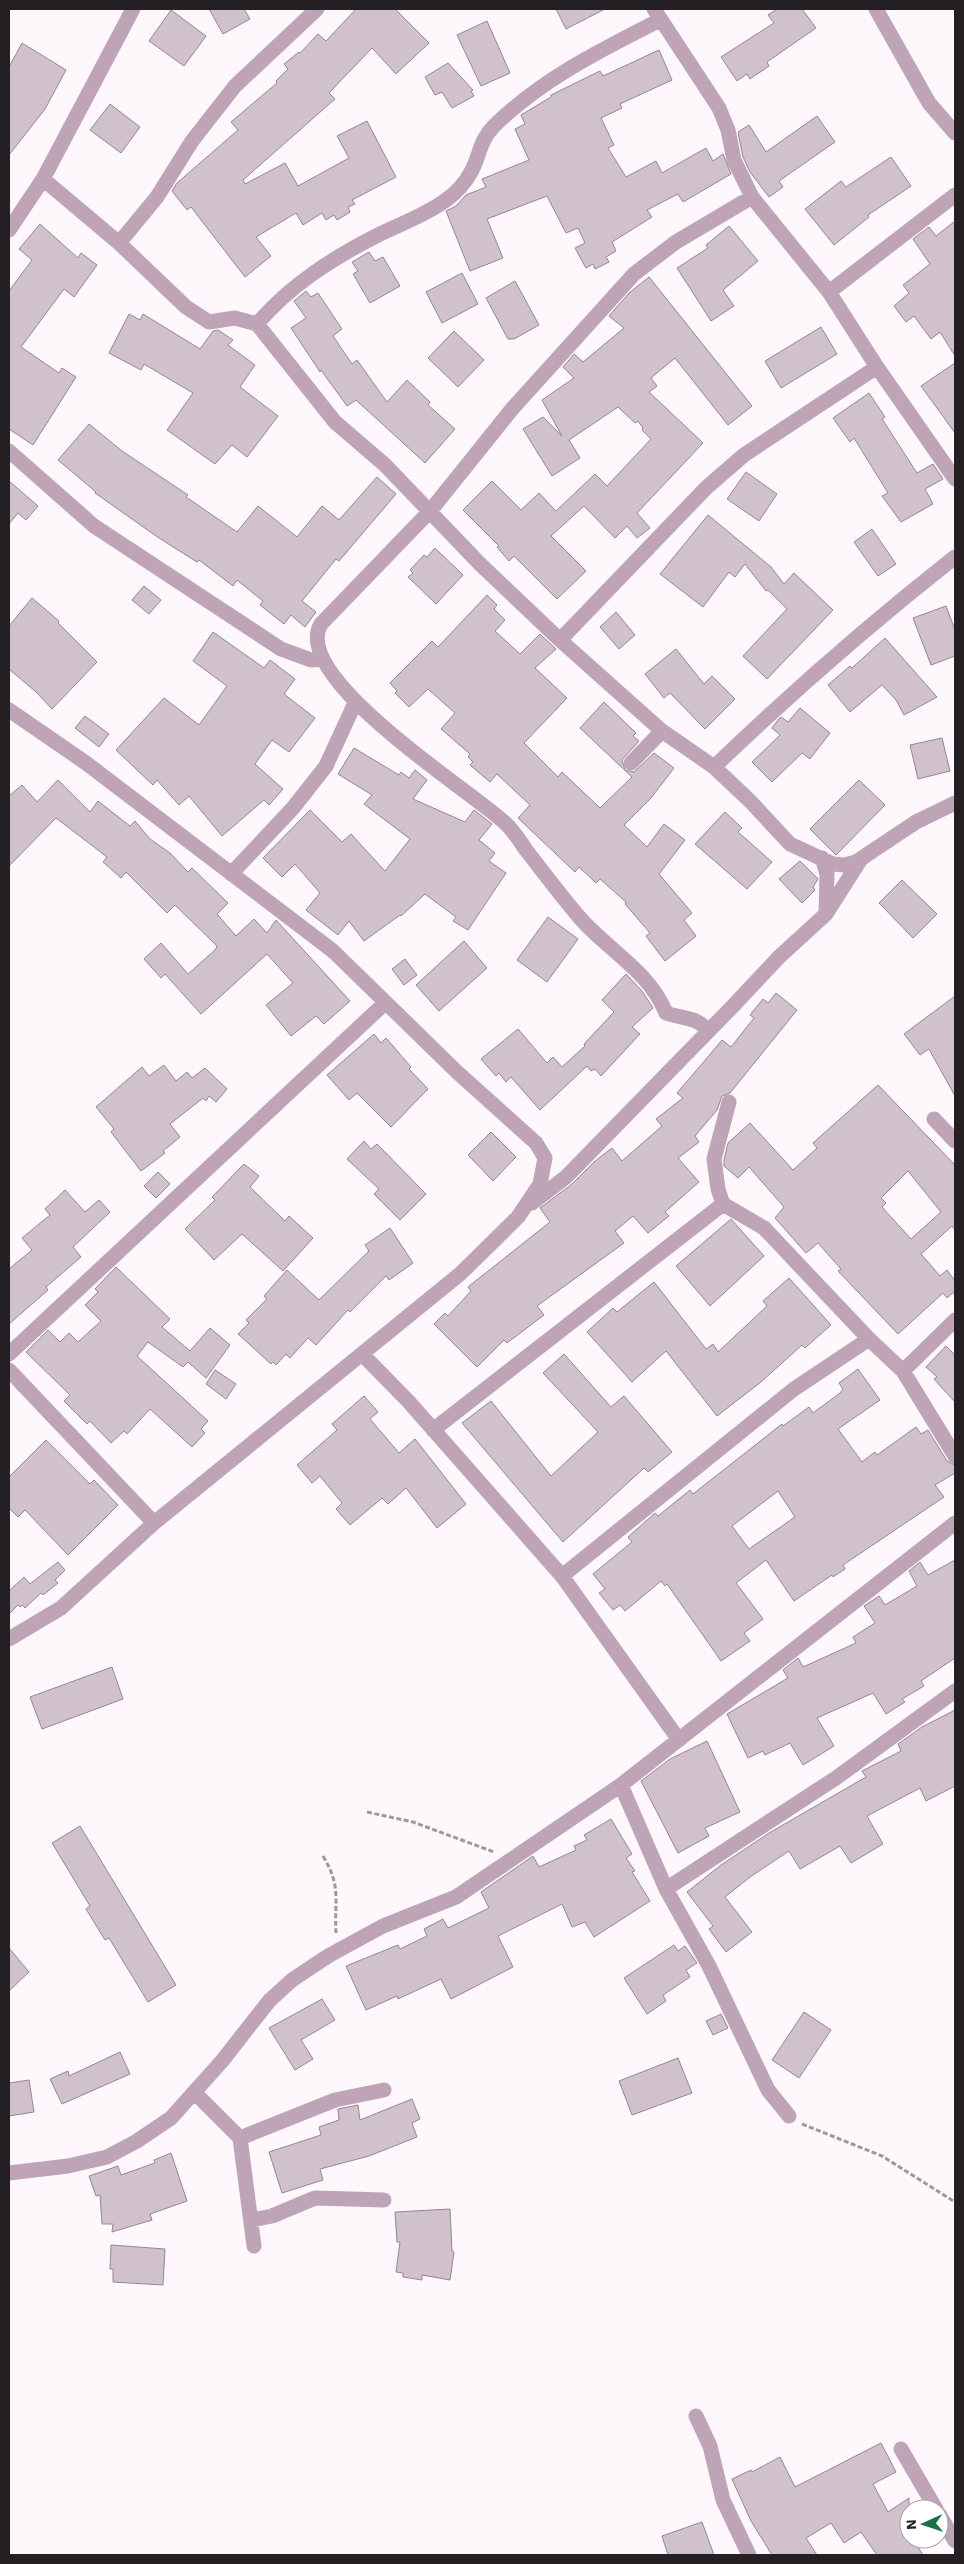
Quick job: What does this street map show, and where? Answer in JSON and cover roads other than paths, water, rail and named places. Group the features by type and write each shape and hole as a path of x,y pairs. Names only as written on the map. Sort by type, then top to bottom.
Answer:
{"street":[{"path":"9,230 43,179 133,9"},
{"path":"119,243 158,197 192,141 235,86 316,9"},
{"path":"876,9 929,103 955,134"},
{"path":"257,324 300,282 358,245 444,202 458,190 472,171 480,145 493,126 536,90 571,66 657,14 719,108 728,130 734,160 752,197 829,292 877,368 955,479"},
{"path":"43,179 119,243 186,307 209,322 235,318 257,324 335,422 386,465 431,510 480,564 560,640 662,731 714,767 750,801 790,844 833,864 844,866 861,859 916,822 955,803"},
{"path":"829,292 955,195"},
{"path":"708,1032 703,1024 695,1019 677,1017 666,1013 661,1000 642,974 582,920 506,823 355,703 334,678 322,659 316,641 316,633 321,624 431,510 512,409 634,274 676,242 752,197"},
{"path":"560,640 706,488 744,455 877,368"},
{"path":"9,451 94,526 281,649 311,660 322,659"},
{"path":"714,767 782,702 869,626 955,557"},
{"path":"231,874 294,808 326,766 355,703"},
{"path":"9,710 86,763 333,951 385,1003 536,1143 545,1158 540,1184 518,1217 460,1274 154,1523 61,1608 9,1638"},
{"path":"631,763 662,731"},
{"path":"822,858 826,874 826,914"},
{"path":"523,1210 566,1177 708,1032 778,957 826,914 861,859"},
{"path":"9,1354 385,1003"},
{"path":"730,1102 714,1159 718,1189 723,1204 764,1228 903,1371 955,1456"},
{"path":"934,1119 955,1140"},
{"path":"434,1430 723,1204"},
{"path":"903,1371 955,1320"},
{"path":"562,1576 794,1389 870,1339"},
{"path":"362,1354 434,1430 562,1576 679,1740"},
{"path":"9,1370 154,1523"},
{"path":"9,2173 68,2166 107,2157 171,2118 269,2001 292,1980 383,1926 456,1897 621,1785 955,1523"},
{"path":"666,1889 836,1778 955,1691"},
{"path":"621,1785 666,1889 709,1966 768,2090 789,2116"},
{"path":"240,2138 335,2100 384,2090"},
{"path":"194,2092 240,2138 254,2246"},
{"path":"252,2220 272,2216 315,2198 384,2200"},
{"path":"696,2416 710,2446 723,2500 749,2555"},
{"path":"901,2449 930,2499"}]}
